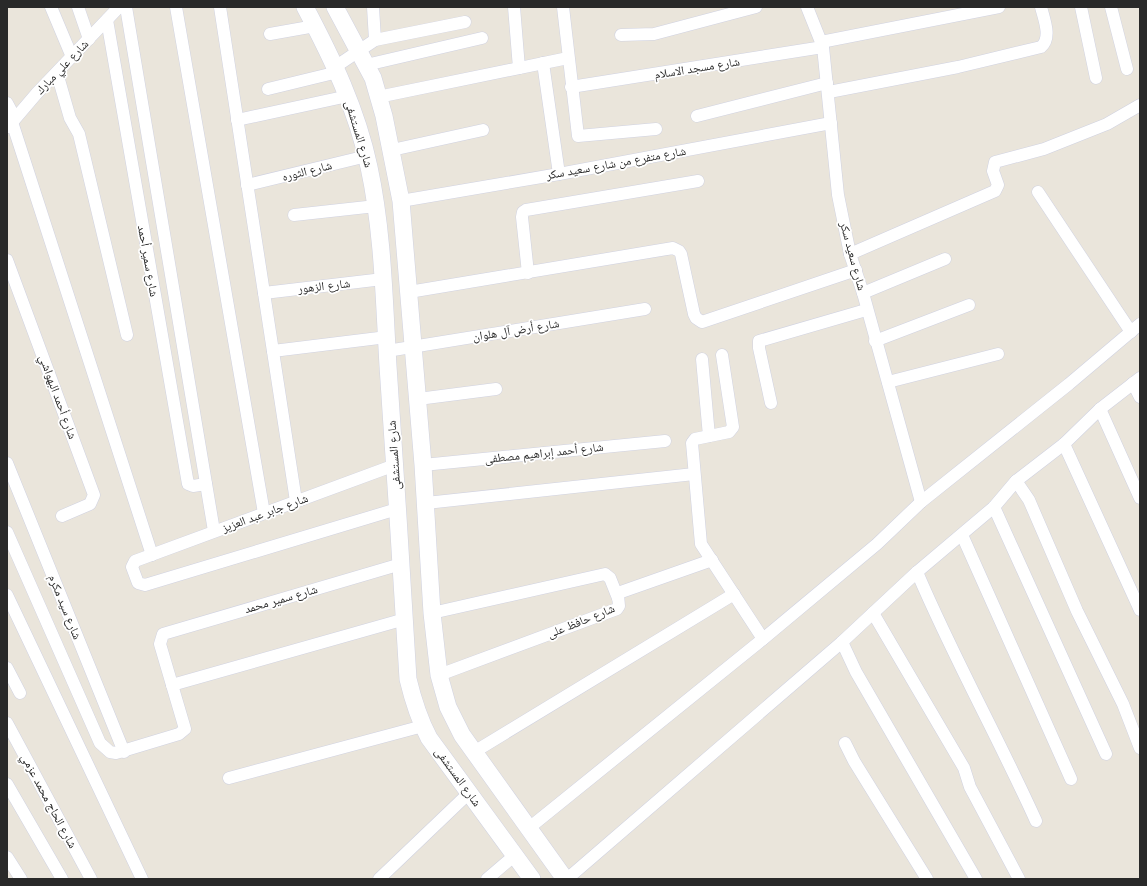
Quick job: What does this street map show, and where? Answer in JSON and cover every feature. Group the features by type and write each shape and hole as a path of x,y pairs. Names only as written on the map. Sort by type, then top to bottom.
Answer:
{"street":[{"path":"51,7 72,57"},
{"path":"78,7 89,39"},
{"name":"شارع علي مبارك","path":"11,123 119,7"},
{"path":"126,7 214,532"},
{"path":"176,7 264,513"},
{"path":"220,7 296,501"},
{"name":"شارع المستشفى","path":"306,7 337,69 358,123 376,206 383,279 408,679 412,698 423,726 469,793 532,879"},
{"path":"335,7 373,78 392,150 401,200 426,503 432,613 439,675 448,707 462,735 566,879 842,642 917,572 994,507 1016,481 1064,444 1100,409 1137,380 1140,397"},
{"path":"362,58 375,40 373,7"},
{"path":"514,7 519,68"},
{"path":"563,7 571,87 577,134 579,137 656,129"},
{"path":"621,35 654,34 756,7"},
{"name":"شارع سعيد سكر","path":"806,7 822,45 828,88 838,194 850,254 863,293 866,310 888,382 921,502"},
{"name":"شارع مسجد الاسلام","path":"571,87 822,45 999,7"},
{"path":"697,116 828,88 958,67 1041,48 1046,43 1047,36 1041,7"},
{"path":"1081,7 1096,78"},
{"path":"1112,7 1127,69"},
{"name":"شارع سمير أحمد","path":"106,20 188,484 192,486 206,484"},
{"path":"375,40 464,22"},
{"path":"270,34 315,26"},
{"path":"268,89 337,69 362,58 482,38"},
{"path":"378,97 568,58"},
{"path":"543,63 559,174"},
{"path":"57,73 70,118 80,134 127,335"},
{"path":"116,79 138,75"},
{"path":"237,120 348,96"},
{"path":"7,103 11,123 152,555"},
{"path":"850,254 984,194 995,191 998,185 993,171 995,162 1044,149 1107,124 1140,105"},
{"name":"شارع متفرع من شارع سعيد سكر","path":"401,200 559,174 831,123"},
{"path":"392,150 483,130"},
{"name":"شارع الثوره","path":"247,185 366,156"},
{"path":"528,272 522,217 523,212 526,210 698,182"},
{"path":"529,828 763,639 877,544 921,502 1069,384 1135,328 1038,192"},
{"path":"294,214 376,206"},
{"path":"140,215 160,210"},
{"path":"409,292 673,248 681,254 694,314 696,318 702,322 856,270"},
{"path":"863,293 945,259"},
{"name":"شارع أحمد البهواشي","path":"7,260 94,495 90,504 62,516"},
{"name":"شارع الزهور","path":"264,293 383,279"},
{"path":"875,340 969,305"},
{"name":"شارع أرض آل هلوان","path":"273,351 387,344 414,347 645,309"},
{"path":"771,403 759,348 759,341 866,310"},
{"path":"888,382 998,354"},
{"path":"722,355 733,426 729,432 695,439 692,443 699,536 704,551 712,560 763,639"},
{"path":"702,359 709,436"},
{"path":"418,399 496,389"},
{"path":"1100,409 1140,498"},
{"name":"شارع أحمد إبراهيم مصطفى","path":"423,465 665,441"},
{"path":"1064,444 1140,610"},
{"name":"شارع سيد مكرم","path":"7,463 124,752"},
{"name":"شارع جابر عبد العزيز","path":"395,465 135,561 132,567 138,583 145,585 398,509"},
{"path":"426,503 694,474"},
{"path":"1016,481 1029,500 1077,611 1123,704 1140,748"},
{"path":"994,507 1106,754"},
{"path":"7,532 100,743 110,752 124,752 183,732 185,726 172,686 405,619"},
{"path":"962,535 1071,779"},
{"name":"شارع حافظ على","path":"439,675 617,609 619,606 618,598 621,592 712,560"},
{"name":"شارع سمير محمد","path":"172,686 160,644 161,636 163,634 401,564"},
{"path":"917,572 934,613 1010,763 1036,821"},
{"path":"432,613 605,574 610,578 618,598"},
{"path":"474,752 734,594"},
{"path":"7,596 142,879"},
{"path":"873,613 964,768 970,787 1019,879"},
{"path":"842,642 856,672 976,879"},
{"path":"7,668 20,693"},
{"name":"شارع الحاج محمد عزمي","path":"7,723 91,879"},
{"path":"229,778 423,726"},
{"path":"845,743 854,761 927,879"},
{"path":"7,784 62,879"},
{"path":"379,879 469,793"},
{"path":"487,879 515,855"},
{"path":"7,857 21,879"}]}
